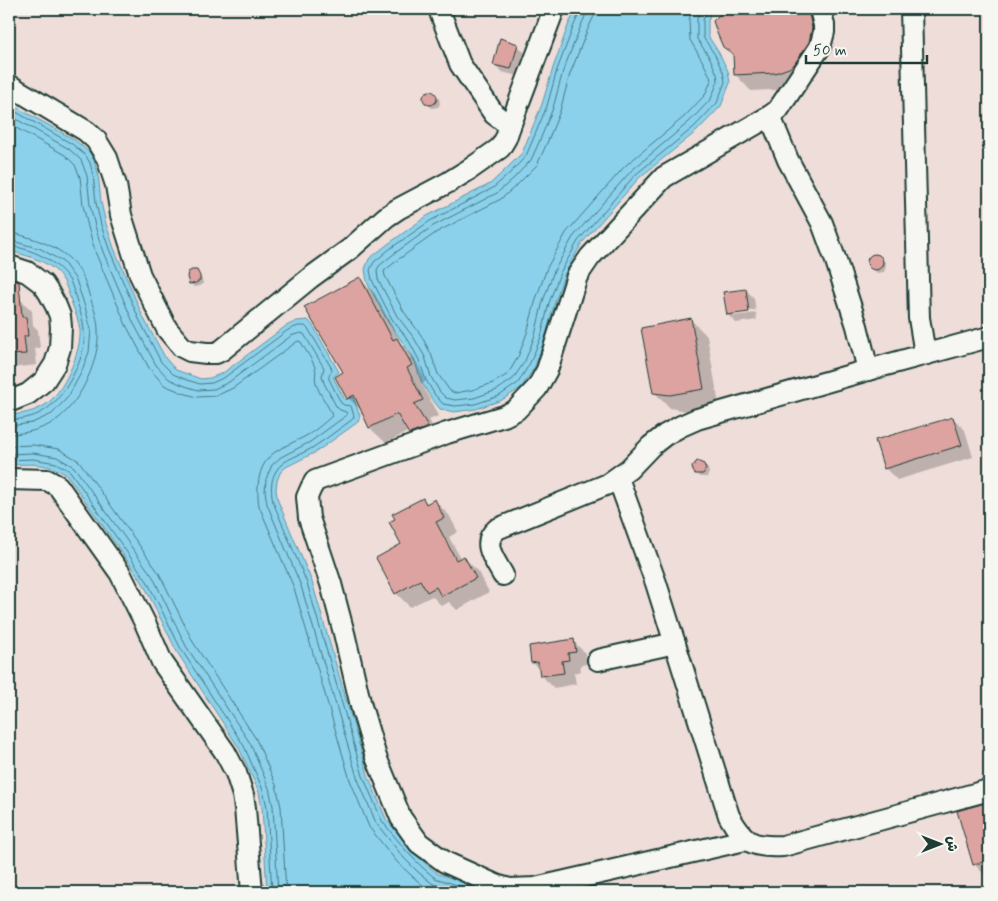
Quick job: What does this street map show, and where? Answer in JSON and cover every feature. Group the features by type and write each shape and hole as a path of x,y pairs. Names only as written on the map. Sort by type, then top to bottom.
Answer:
{"street":[{"path":"440,9 460,64 494,114 510,126"},
{"path":"9,85 86,131 102,147 116,185 121,215 140,275 167,329 182,347 190,351 216,353 310,278 350,249 386,217 449,182 500,148 506,138 554,9"},
{"path":"745,840 535,890 496,885 445,862 419,843 400,818 376,757 361,706 332,584 308,518 308,498 315,481 448,433 504,416 516,410 537,388 547,370 578,276 590,256 664,177 778,110 820,47 824,25 820,9"},
{"path":"911,9 919,318 927,354"},
{"path":"770,116 788,160 822,223 854,317 868,370"},
{"path":"9,266 27,272 43,284 60,316 61,328 60,348 55,364 44,381 28,394 9,400"},
{"path":"503,575 489,548 490,537 493,532 597,490 618,478 665,435 689,422 868,370 989,338"},
{"path":"9,478 47,480 58,486 125,581 162,662 221,746 236,773 245,808 252,892"},
{"path":"618,478 656,583 728,816 745,840 756,845 768,847 783,846 989,790"},
{"path":"598,660 675,643"}],"water":[{"path":"577,9 712,9 708,21 708,36 728,71 730,83 721,106 697,131 639,178 582,243 564,275 535,366 522,387 502,400 476,409 454,412 440,409 421,381 415,362 388,322 367,282 365,269 369,259 388,244 427,216 490,184 522,153 542,104 569,23"},
{"path":"9,103 75,140 90,153 98,173 101,202 114,248 143,317 166,359 176,370 201,379 210,378 223,373 286,326 297,321 308,320 313,326 339,372 333,377 345,400 353,397 360,416 358,422 316,452 286,467 280,473 276,490 278,501 312,582 368,775 386,819 412,850 438,874 462,881 484,892 267,892 262,808 259,792 239,748 177,652 143,583 67,475 45,466 32,464 9,465 9,415 32,411 45,405 52,399 65,382 75,360 80,330 68,290 64,281 55,270 39,260 9,251"}],"building":[{"path":"725,9 808,9 812,28 809,42 794,65 789,68 775,73 734,75 733,54 723,47 713,21"},
{"path":"500,38 518,44 511,69 493,65"},
{"path":"427,91 433,91 437,98 433,105 427,105 423,101 423,95"},
{"path":"875,254 881,256 883,262 881,268 875,270 869,268 867,262 869,256"},
{"path":"197,270 200,280 189,284 188,272"},
{"path":"360,277 393,340 397,338 412,365 407,368 423,400 414,404 428,426 423,429 409,434 397,414 369,428 354,395 347,399 335,377 343,372 304,307"},
{"path":"9,278 19,282 22,317 26,317 28,336 24,336 26,354 9,355"},
{"path":"746,289 749,312 727,315 723,292"},
{"path":"691,318 704,389 670,395 653,393 641,328"},
{"path":"953,417 962,445 884,469 875,440"},
{"path":"697,461 704,464 706,469 703,474 695,474 693,471 692,467"},
{"path":"423,498 426,504 435,499 444,518 436,522 456,560 464,556 476,578 441,596 436,587 427,592 420,580 395,594 376,558 401,544 389,522 395,519 392,514"},
{"path":"574,639 576,652 568,653 569,660 562,661 564,673 540,676 538,662 531,663 529,646"},
{"path":"989,802 989,860 973,865 957,811"}]}
